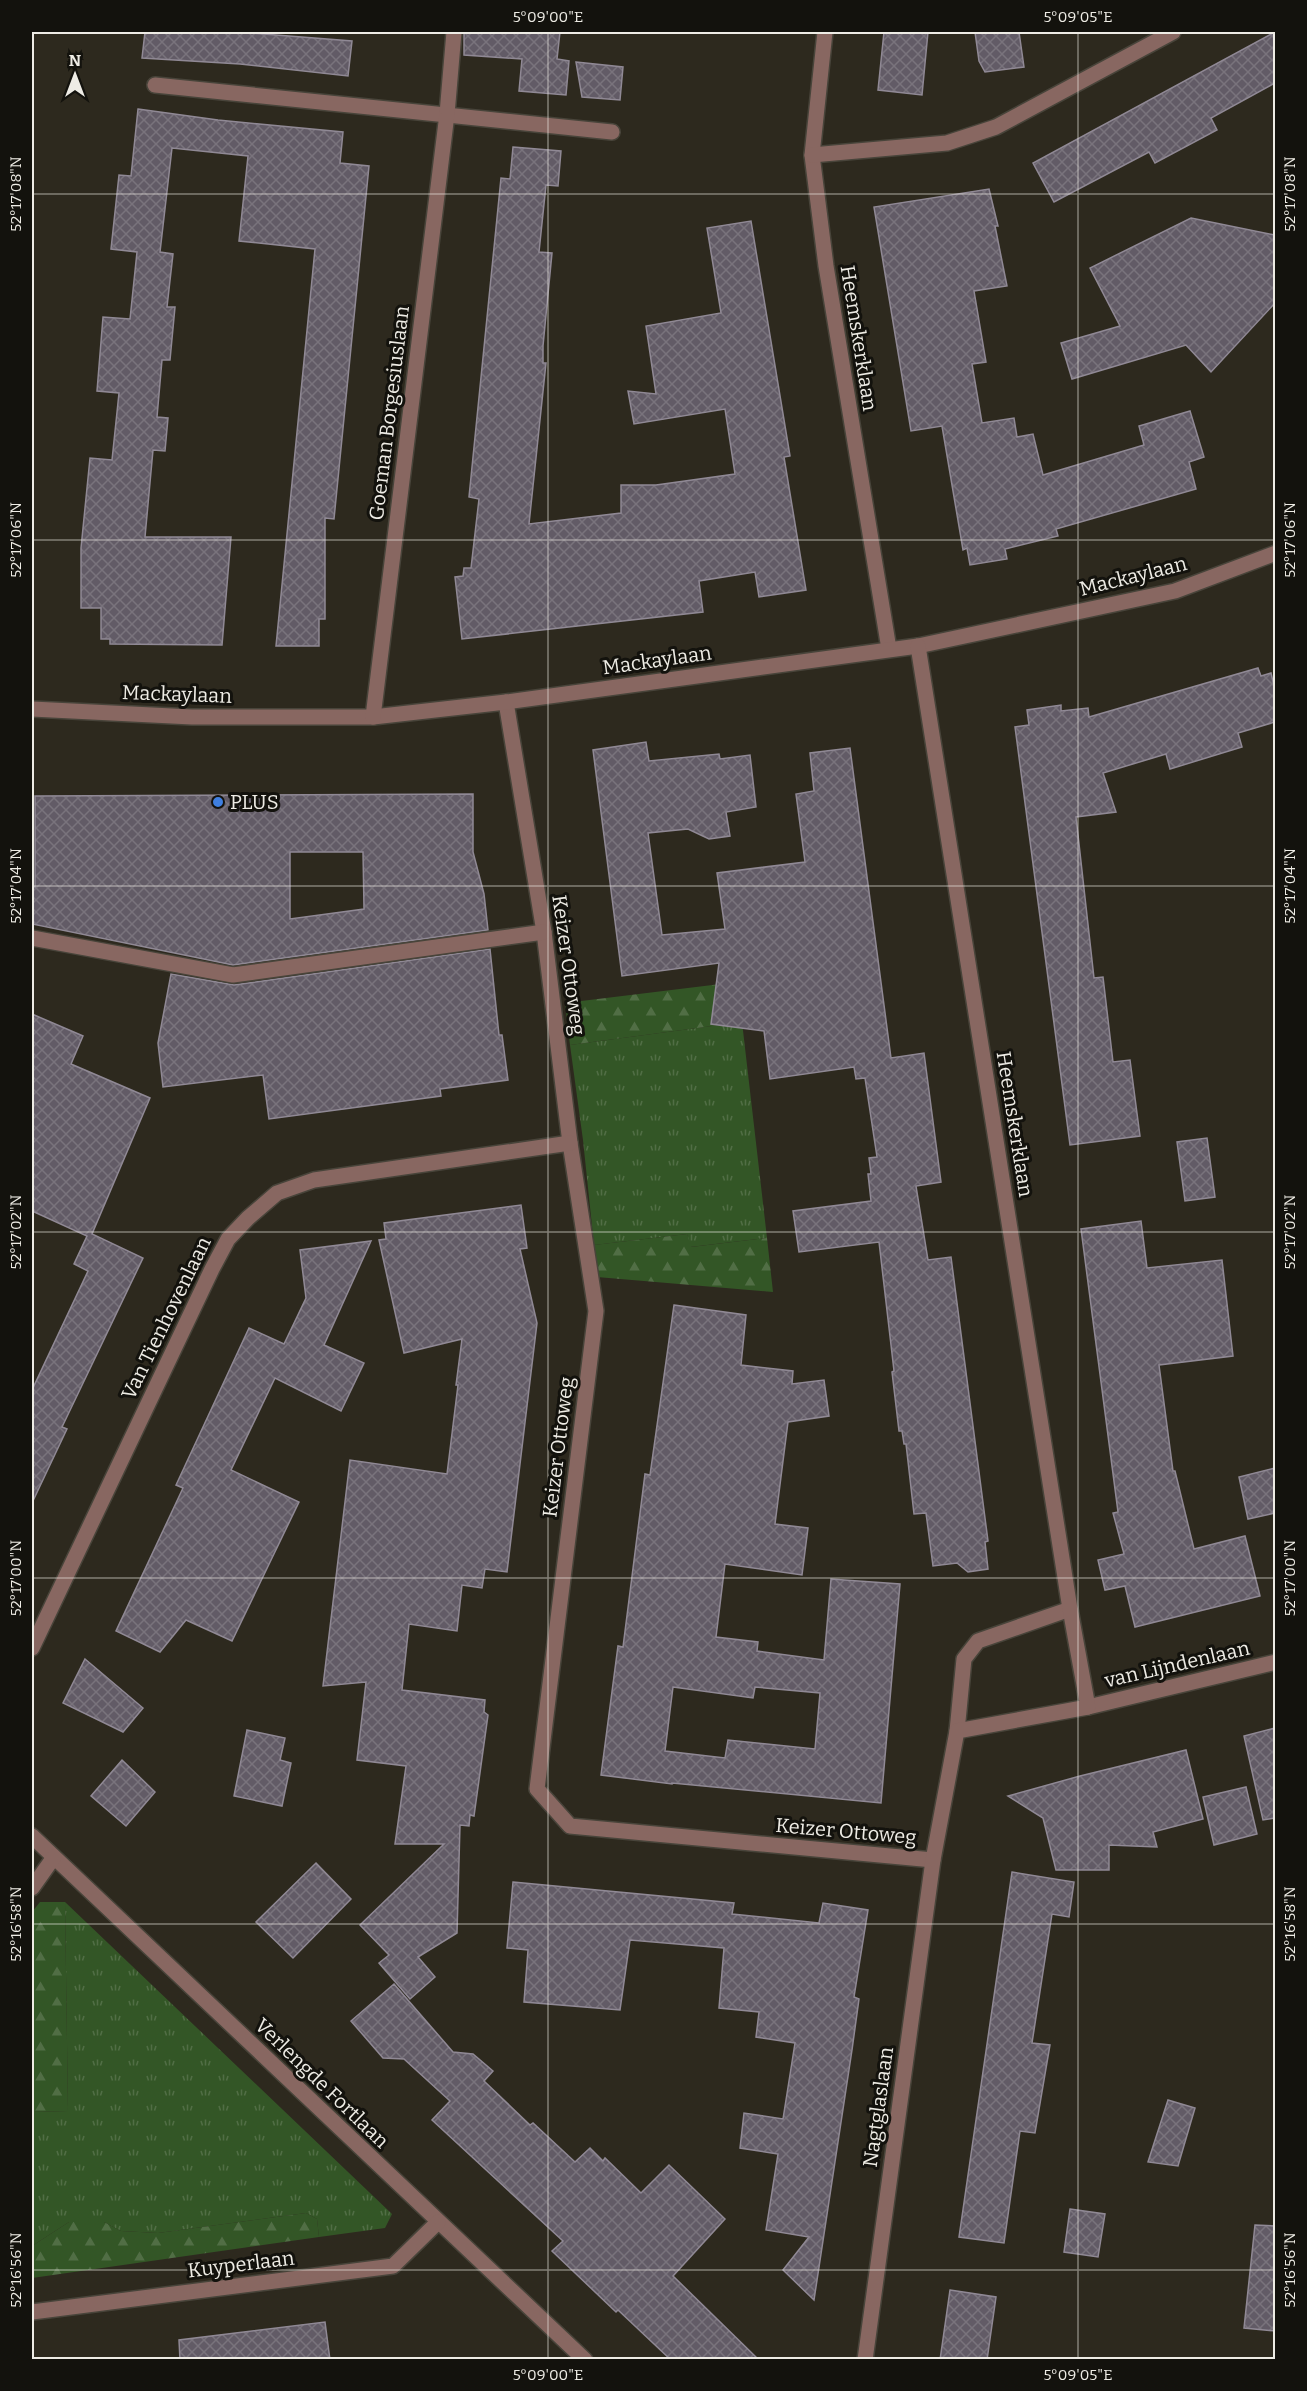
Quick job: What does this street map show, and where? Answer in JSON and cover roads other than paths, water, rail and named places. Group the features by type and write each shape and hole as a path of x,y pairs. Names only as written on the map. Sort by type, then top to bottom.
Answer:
{"street":[{"name":"Goeman Borgesiuslaan","path":"373,717 447,114 454,32"},
{"name":"Heemskerklaan","path":"825,32 812,155 826,266 889,649"},
{"path":"812,155 947,144 996,127 1173,32"},
{"path":"155,85 612,132"},
{"name":"Mackaylaan","path":"32,709 192,717 373,717 506,702 918,646 1175,591 1275,553"},
{"name":"Heemskerklaan","path":"918,646 1070,1609 1088,1707"},
{"name":"Keizer Ottoweg","path":"506,702 544,932 570,1143 596,1311 537,1789 570,1826 933,1860"},
{"path":"32,938 233,975 544,932"},
{"name":"Van Tienhovenlaan","path":"32,1648 212,1269 228,1239 248,1218 277,1193 314,1179 570,1143"},
{"path":"933,1860 957,1731 963,1659 978,1641 1070,1609"},
{"name":"van Lijndenlaan","path":"1088,1707 1275,1662"},
{"path":"957,1731 1088,1707"},
{"name":"Verlengde Fortlaan","path":"32,1836 585,2360"},
{"path":"32,1888 54,1857"},
{"name":"Nagtglaslaan","path":"865,2360 933,1860"},
{"name":"Kuyperlaan","path":"32,2312 393,2266 438,2222"}],"place":[{"name":"PLUS","path":"218,802"}]}
